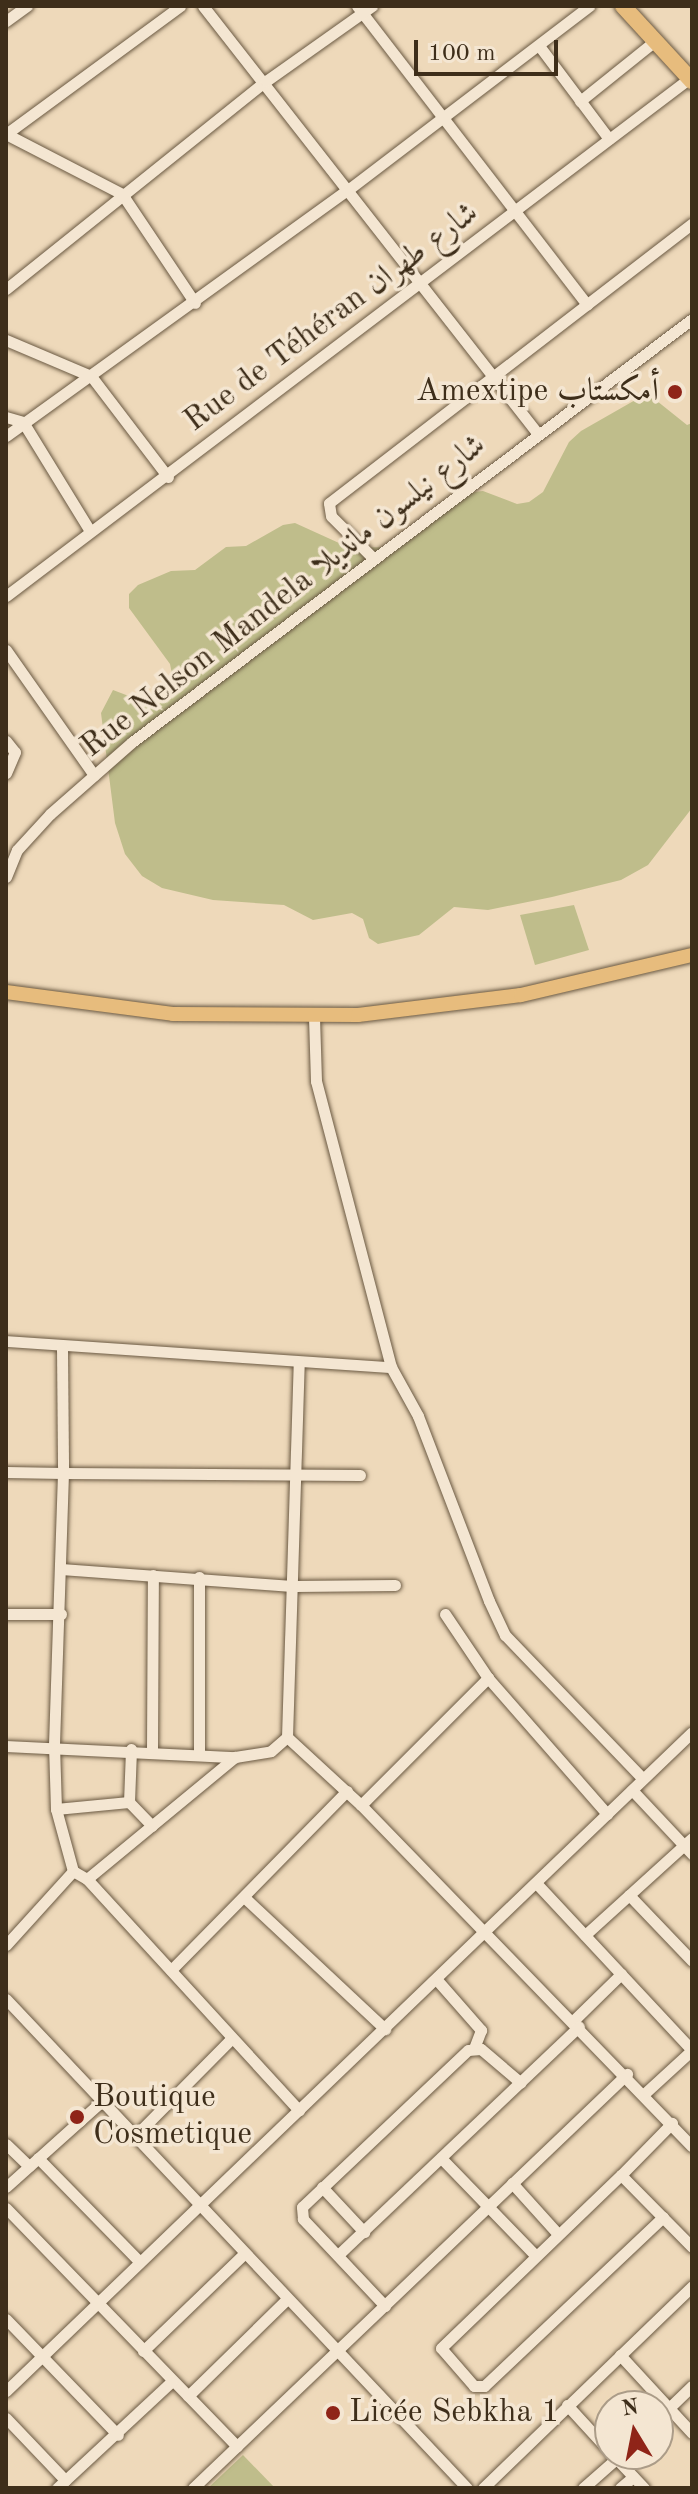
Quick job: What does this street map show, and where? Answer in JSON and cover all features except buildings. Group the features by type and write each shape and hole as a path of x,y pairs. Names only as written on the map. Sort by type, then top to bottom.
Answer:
{"highway":[{"path":"623,6 691,80"}],"main road":[{"path":"6,992 173,1014 314,1017 521,995 692,955"}],"street":[{"path":"6,21 27,6"},
{"path":"180,6 6,134 122,194 195,303"},
{"path":"203,6 266,81 538,434"},
{"path":"6,436 195,303 540,47 589,6"},
{"path":"6,289 122,194 364,8 587,305"},
{"path":"580,101 655,41"},
{"path":"540,47 609,139"},
{"name":"Rue de Téhéran شارع طهران","path":"6,596 90,531 168,477 419,283 691,80"},
{"path":"373,558 331,516 329,503 692,223"},
{"name":"Rue Nelson Mandela شارع نيلسون مانديلا","path":"6,877 17,850 94,775 373,558 692,319"},
{"path":"6,340 91,376 168,477"},
{"path":"6,417 23,422 90,531"},
{"path":"6,650 94,775"},
{"path":"6,741 15,752 6,773"},
{"path":"314,1017 316,1081 391,1367 418,1416 505,1635 643,1779"},
{"path":"6,1341 62,1348 391,1367"},
{"path":"62,1348 61,1614 54,1745 56,1809 73,1871 87,1879 299,2110"},
{"path":"299,1362 294,1478 295,1586 285,1689 287,1737 347,1791 487,1931 627,2074 692,2146"},
{"path":"6,1472 294,1478 360,1475"},
{"path":"61,1569 295,1586 395,1585"},
{"path":"152,1750 153,1575"},
{"path":"199,1577 199,1754"},
{"path":"6,1614 61,1614"},
{"path":"445,1614 488,1678 607,1814"},
{"path":"361,1805 488,1678"},
{"path":"6,2391 692,1732"},
{"path":"6,1746 54,1745 235,1757 271,1751 287,1737"},
{"path":"131,1749 129,1802 152,1826"},
{"path":"87,1879 235,1757"},
{"path":"585,1935 689,1846 632,1790"},
{"path":"171,1970 347,1791"},
{"path":"56,1809 129,1802"},
{"path":"6,1945 73,1871"},
{"path":"537,1884 692,2050 645,2093"},
{"path":"629,1895 692,1961"},
{"path":"245,1898 385,2029"},
{"path":"338,2255 443,2160 521,2083 621,1974"},
{"path":"385,2306 300,2212 322,2187 474,2048 481,2030 437,1980"},
{"path":"6,1999 335,2352 467,2488"},
{"path":"135,2136 231,2039"},
{"path":"474,2048 521,2083"},
{"path":"193,2488 627,2074"},
{"path":"6,2187 102,2101"},
{"path":"663,2217 484,2386 474,2386 442,2344 672,2123"},
{"path":"6,2144 33,2162 139,2261"},
{"path":"443,2160 534,2254"},
{"path":"621,2175 692,2247"},
{"path":"512,2183 557,2233"},
{"path":"322,2187 364,2232"},
{"path":"6,2208 171,2382 237,2446"},
{"path":"143,2351 245,2253"},
{"path":"483,2488 692,2286"},
{"path":"188,2396 287,2299"},
{"path":"6,2319 40,2359 118,2435"},
{"path":"620,2355 652,2390"},
{"path":"6,2418 61,2484 118,2435 171,2382"},
{"path":"674,2403 692,2386"},
{"path":"567,2405 594,2435"},
{"path":"674,2413 692,2433"},
{"path":"583,2488 599,2470"},
{"path":"626,2470 644,2488"},
{"path":"620,2488 633,2477"}],"shaded area":[{"path":"652,397 687,425 692,423 692,808 648,865 621,880 552,897 488,910 454,907 419,935 378,944 369,938 363,919 352,913 313,920 284,905 213,900 162,888 142,876 125,854 115,823 101,713 113,690 155,706 176,694 170,664 129,608 129,594 138,585 171,571 195,570 226,547 246,546 283,525 295,523 350,548 388,547 466,493 483,491 517,504 529,502 543,492 569,442 581,431 637,399"},
{"path":"574,905 589,950 535,965 520,915"},
{"path":"243,2455 275,2488 208,2488"}],"place":[{"name":"Amextipe أمكستاب","path":"675,392"},
{"name":"Boutique Cosmetique","path":"77,2117"},
{"name":"Licée Sebkha 1","path":"333,2413"}]}
